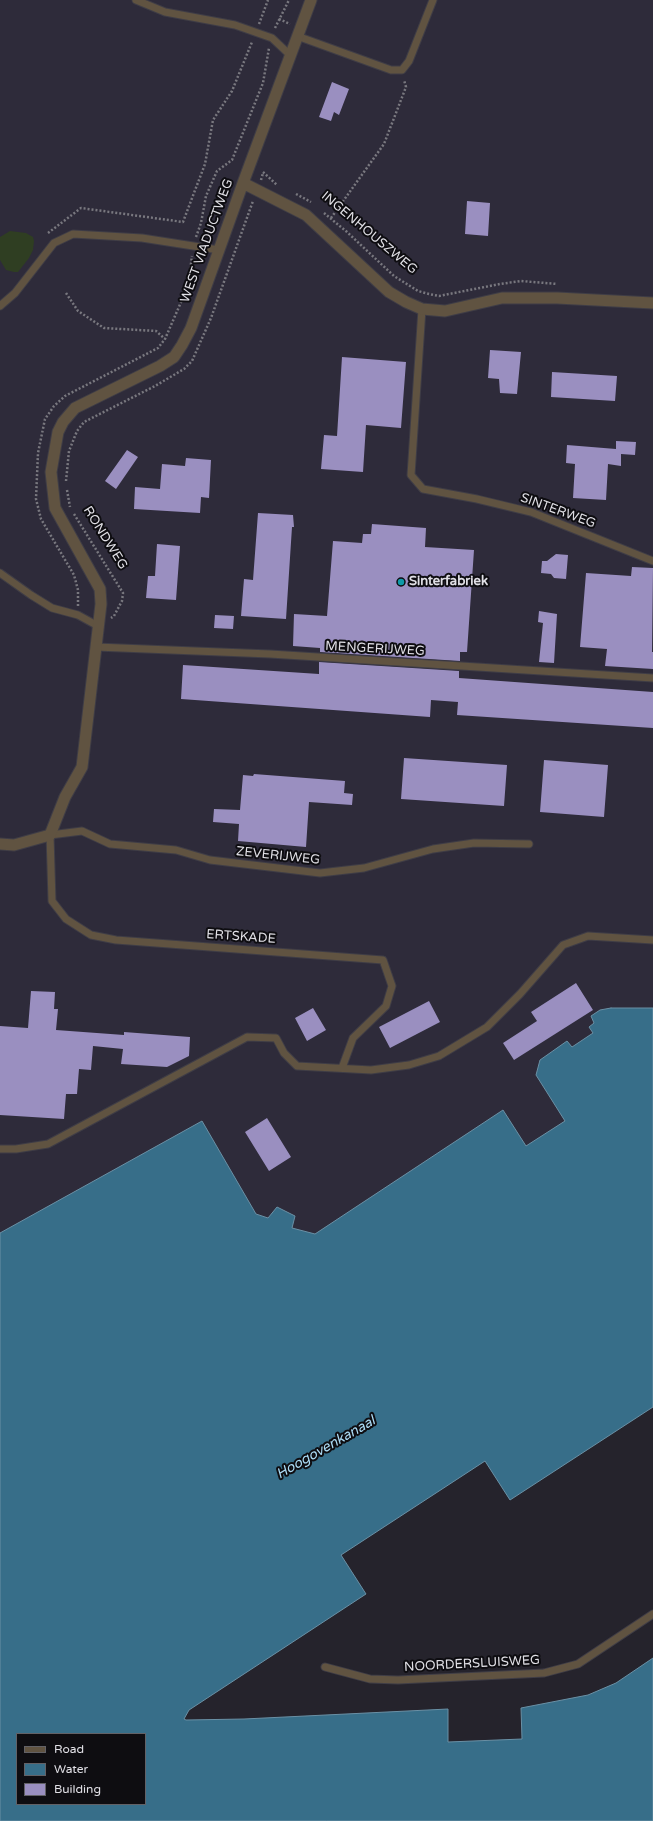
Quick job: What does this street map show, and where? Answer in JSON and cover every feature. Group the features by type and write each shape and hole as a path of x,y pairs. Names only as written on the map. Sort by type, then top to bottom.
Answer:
{"street":[{"name":"WEST VIADUCTWEG","path":"98,626 101,604 100,589 55,508 51,472 58,432 63,422 75,408 160,366 174,357 191,328 311,0"},
{"name":"INGENHOUSZWEG","path":"243,183 306,215 389,292 422,309 446,310 502,298 557,298 653,303"},
{"path":"0,844 14,845 50,835 65,797 82,767 98,626"}],"lane":[{"path":"136,0 165,12 225,22 272,38 290,55"},
{"path":"297,36 391,70 402,70 409,61 433,0"},
{"path":"0,306 15,293 54,242 72,234 142,238 219,250"},
{"name":"SINTERWEG","path":"422,309 411,475 423,489 477,499 531,512 653,561"},
{"path":"0,573 52,608 78,615 98,626"},
{"name":"MENGERIJWEG","path":"96,646 270,654 653,678"},
{"name":"ZEVERIJWEG","path":"50,835 82,831 110,844 176,850 210,860 320,873 364,868 440,848 474,844 529,844"},
{"name":"ERTSKADE","path":"50,835 52,901 66,919 91,935 116,940 383,960 392,986 386,1006 353,1038 342,1068"},
{"path":"0,1149 16,1149 48,1144 247,1037 276,1038 284,1053 297,1066 371,1070 409,1065 440,1056 487,1027 520,994 563,945 588,936 653,940"},
{"name":"NOORDERSLUISWEG","path":"326,1667 370,1679 398,1680 544,1674 578,1664 653,1614"}],"path":[{"path":"48,233 81,208 183,222 205,164 213,120 232,91 268,0"},
{"path":"331,218 384,144 406,87 402,70"},
{"path":"263,172 280,188"},
{"name":"INGENHOUSZWEG","path":"293,193 313,204"},
{"name":"INGENHOUSZWEG","path":"319,209 331,218 394,276 418,291 439,296 500,284 521,282 563,285"},
{"path":"66,293 78,311 104,328 156,331 166,339"},
{"name":"RONDWEG","path":"77,431 69,451 66,480 70,508 122,593 122,601 114,616 98,626"}],"shaded area":[{"path":"0,0 653,0 653,1043 594,1131 372,1220 0,1356"}],"green space":[{"path":"10,231 26,233 33,237 34,241 33,250 29,258 18,272 6,270 0,260 0,237"}],"water":[{"name":"Hoogovenkanaal","path":"611,1008 653,1008 653,1407 510,1500 485,1461 341,1555 366,1594 189,1710 184,1719 244,1719 448,1709 448,1742 522,1739 521,1708 588,1695 616,1683 653,1658 653,1821 0,1821 0,1233 202,1121 256,1214 268,1218 277,1207 295,1216 292,1228 315,1234 503,1110 526,1146 565,1121 536,1075 540,1060 567,1041 572,1047 593,1033 589,1027 594,1023 591,1016 600,1010"}],"building":[{"path":"332,82 349,89 339,115 334,112 331,121 319,117"},
{"path":"467,201 490,203 488,236 465,234"},
{"path":"490,350 521,352 517,394 500,393 499,379 488,378"},
{"path":"342,357 406,362 401,428 366,425 363,472 321,469 324,435 337,436"},
{"path":"552,372 617,376 615,401 551,397"},
{"path":"616,441 636,442 635,455 621,454 621,466 608,464 606,500 573,498 575,464 566,463 567,445 616,449"},
{"path":"127,450 138,457 116,489 105,481"},
{"path":"186,458 211,460 209,498 201,497 200,513 134,509 135,487 160,489 162,464 185,466"},
{"path":"258,513 293,515 294,527 292,527 286,619 241,616 244,579 253,580"},
{"name":"Sinterfabriek","path":"372,524 426,528 425,547 474,550 467,652 460,652 460,661 320,652 320,648 293,646 294,614 327,616 333,541 362,543 363,534 371,534"},
{"path":"157,544 180,546 176,600 146,598 148,576 155,576"},
{"path":"556,554 568,555 566,579 554,578 551,574 541,573 542,561 547,561"},
{"path":"632,567 653,568 653,669 605,666 607,649 580,647 586,573 631,576"},
{"path":"539,611 557,614 554,663 539,662 543,623 538,622"},
{"path":"215,615 234,616 233,629 214,628"},
{"path":"319,662 459,671 459,678 653,692 653,728 457,715 458,702 431,700 430,717 181,699 183,665 319,674"},
{"path":"404,758 507,765 504,806 401,799"},
{"path":"544,760 608,765 604,817 540,812"},
{"path":"254,774 345,781 344,793 353,794 352,805 309,802 306,847 238,841 239,824 213,822 214,809 240,810 243,775 253,776"},
{"path":"576,983 593,1010 514,1060 503,1043 537,1021 531,1012"},
{"path":"31,991 55,992 54,1009 58,1009 56,1030 124,1035 124,1032 190,1037 189,1056 167,1067 121,1064 123,1049 93,1046 91,1070 79,1069 77,1094 66,1094 64,1119 0,1115 0,1026 28,1028"},
{"path":"429,1001 440,1022 390,1048 379,1027"},
{"path":"313,1008 326,1030 307,1041 295,1018"},
{"path":"267,1118 291,1157 269,1171 245,1132"}],"place":[{"name":"Sinterfabriek","path":"401,582"}]}
